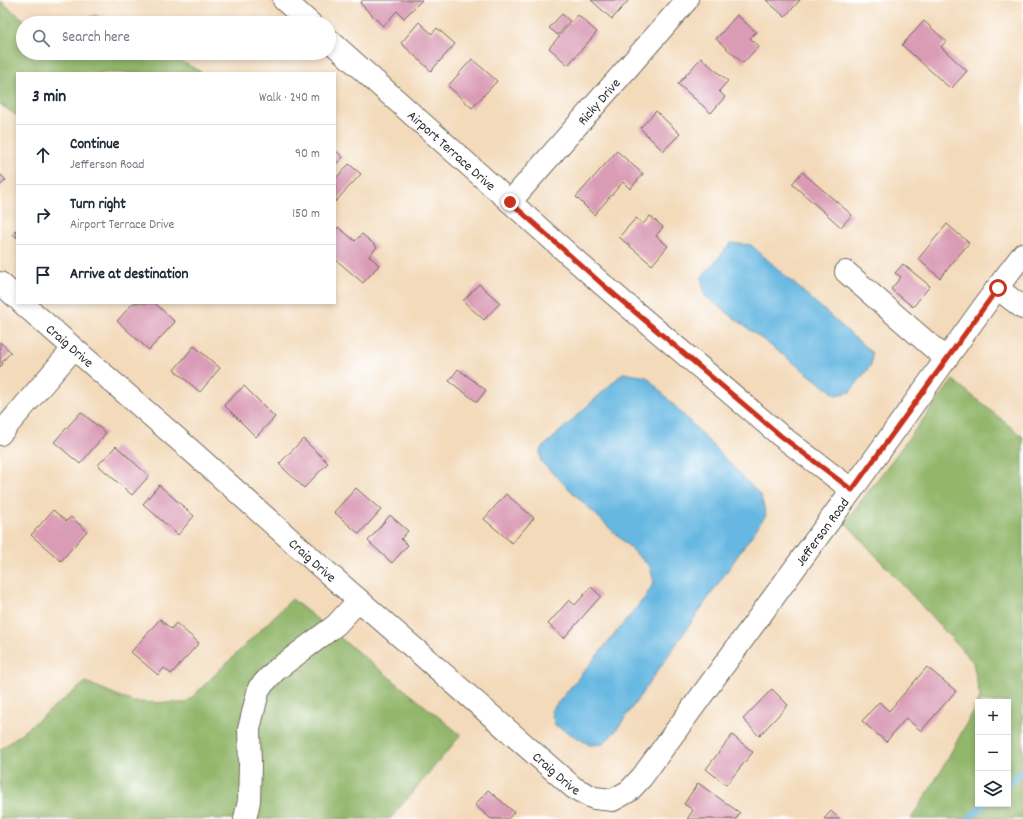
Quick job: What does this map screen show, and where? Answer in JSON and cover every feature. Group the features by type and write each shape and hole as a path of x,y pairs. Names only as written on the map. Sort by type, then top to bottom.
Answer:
{"street":[{"name":"Ricky Drive","path":"510,202 688,0"},
{"name":"Airport Terrace Drive","path":"336,46 602,284 781,436 852,490"},
{"name":"Jefferson Road","path":"613,800 629,791 642,777 1023,254"},
{"path":"846,272 946,359"},
{"path":"0,283 16,297"},
{"path":"998,288 1023,308"},
{"name":"Craig Drive","path":"23,304 195,454 358,600 574,788 594,798 613,800"},
{"path":"0,434 74,349"},
{"path":"245,819 249,801 249,729 260,688 276,670 336,625 358,600"}],"green space":[{"path":"0,1 19,16 16,16 16,60 179,60 201,72 16,72 16,115 0,104"},
{"path":"953,380 1023,437 1023,819 911,819 941,771 975,707 975,807 1011,807 1011,699 979,699 973,662 845,522"},
{"path":"292,599 461,735 390,819 0,819 0,750 86,682 133,702 186,703"}],"water":[{"path":"731,243 751,245 872,353 871,365 850,392 836,395 705,296 701,278"},
{"path":"623,373 647,377 761,496 766,515 615,732 603,744 590,745 555,725 551,711 646,596 654,582 650,567 541,462 540,450"}],"building":[{"path":"363,0 422,0 404,18 397,11 383,26 360,3"},
{"path":"591,0 629,0 612,19"},
{"path":"766,0 800,0 785,17"},
{"path":"562,14 570,21 558,35 549,28"},
{"path":"578,15 597,32 568,65 549,48"},
{"path":"737,15 756,32 750,38 759,46 743,63 716,39"},
{"path":"924,21 946,41 941,47 967,71 951,89 902,45"},
{"path":"419,22 432,34 437,28 455,44 431,71 401,43"},
{"path":"701,58 728,81 719,91 725,97 711,113 678,84"},
{"path":"472,59 497,81 472,108 448,86"},
{"path":"656,111 680,134 663,151 640,128"},
{"path":"336,151 343,157 336,164"},
{"path":"617,151 643,174 630,189 623,182 594,215 576,197"},
{"path":"349,164 361,174 336,201 336,178"},
{"path":"802,172 852,215 841,227 792,184"},
{"path":"0,174 6,180 0,186"},
{"path":"650,216 663,227 656,236 668,246 652,265 619,237 636,218 643,224"},
{"path":"947,224 969,243 940,278 918,259"},
{"path":"338,227 355,241 362,234 377,247 369,256 379,265 363,283 336,260 336,230"},
{"path":"16,230 16,237 13,234"},
{"path":"903,264 930,286 913,307 891,289 901,277 895,273"},
{"path":"479,284 500,303 484,320 463,301"},
{"path":"132,304 156,304 175,322 149,350 117,321"},
{"path":"0,342 11,352 2,362 3,364 0,367"},
{"path":"194,346 220,368 200,392 174,370"},
{"path":"458,369 486,390 477,402 449,381"},
{"path":"244,386 275,417 256,437 224,405"},
{"path":"81,412 106,433 80,464 54,442"},
{"path":"303,439 328,463 304,488 279,464"},
{"path":"116,446 149,476 132,495 98,465"},
{"path":"159,485 194,516 178,535 143,504"},
{"path":"356,488 381,510 359,534 334,512"},
{"path":"506,494 534,518 512,543 484,519"},
{"path":"53,510 66,521 71,517 87,531 61,561 31,535"},
{"path":"390,515 408,531 401,539 408,545 392,563 368,541"},
{"path":"591,587 601,596 564,638 548,624 569,600 575,605"},
{"path":"160,619 171,629 176,623 199,643 171,674 164,668 158,675 131,652"},
{"path":"927,667 956,691 921,731 906,718 886,742 862,721 879,702 889,711"},
{"path":"772,689 788,705 759,736 743,719"},
{"path":"732,735 753,752 726,785 706,769"},
{"path":"698,783 740,813 736,819 687,819 693,810 684,804"},
{"path":"488,790 514,812 508,819 491,819 475,805"},
{"path":"831,811 840,819 824,819"}],"waterway":[{"path":"1011,781 1023,771"},
{"path":"968,819 982,807"}],"route":[{"path":"510,202 602,284 781,436 852,490 998,288"}]}
